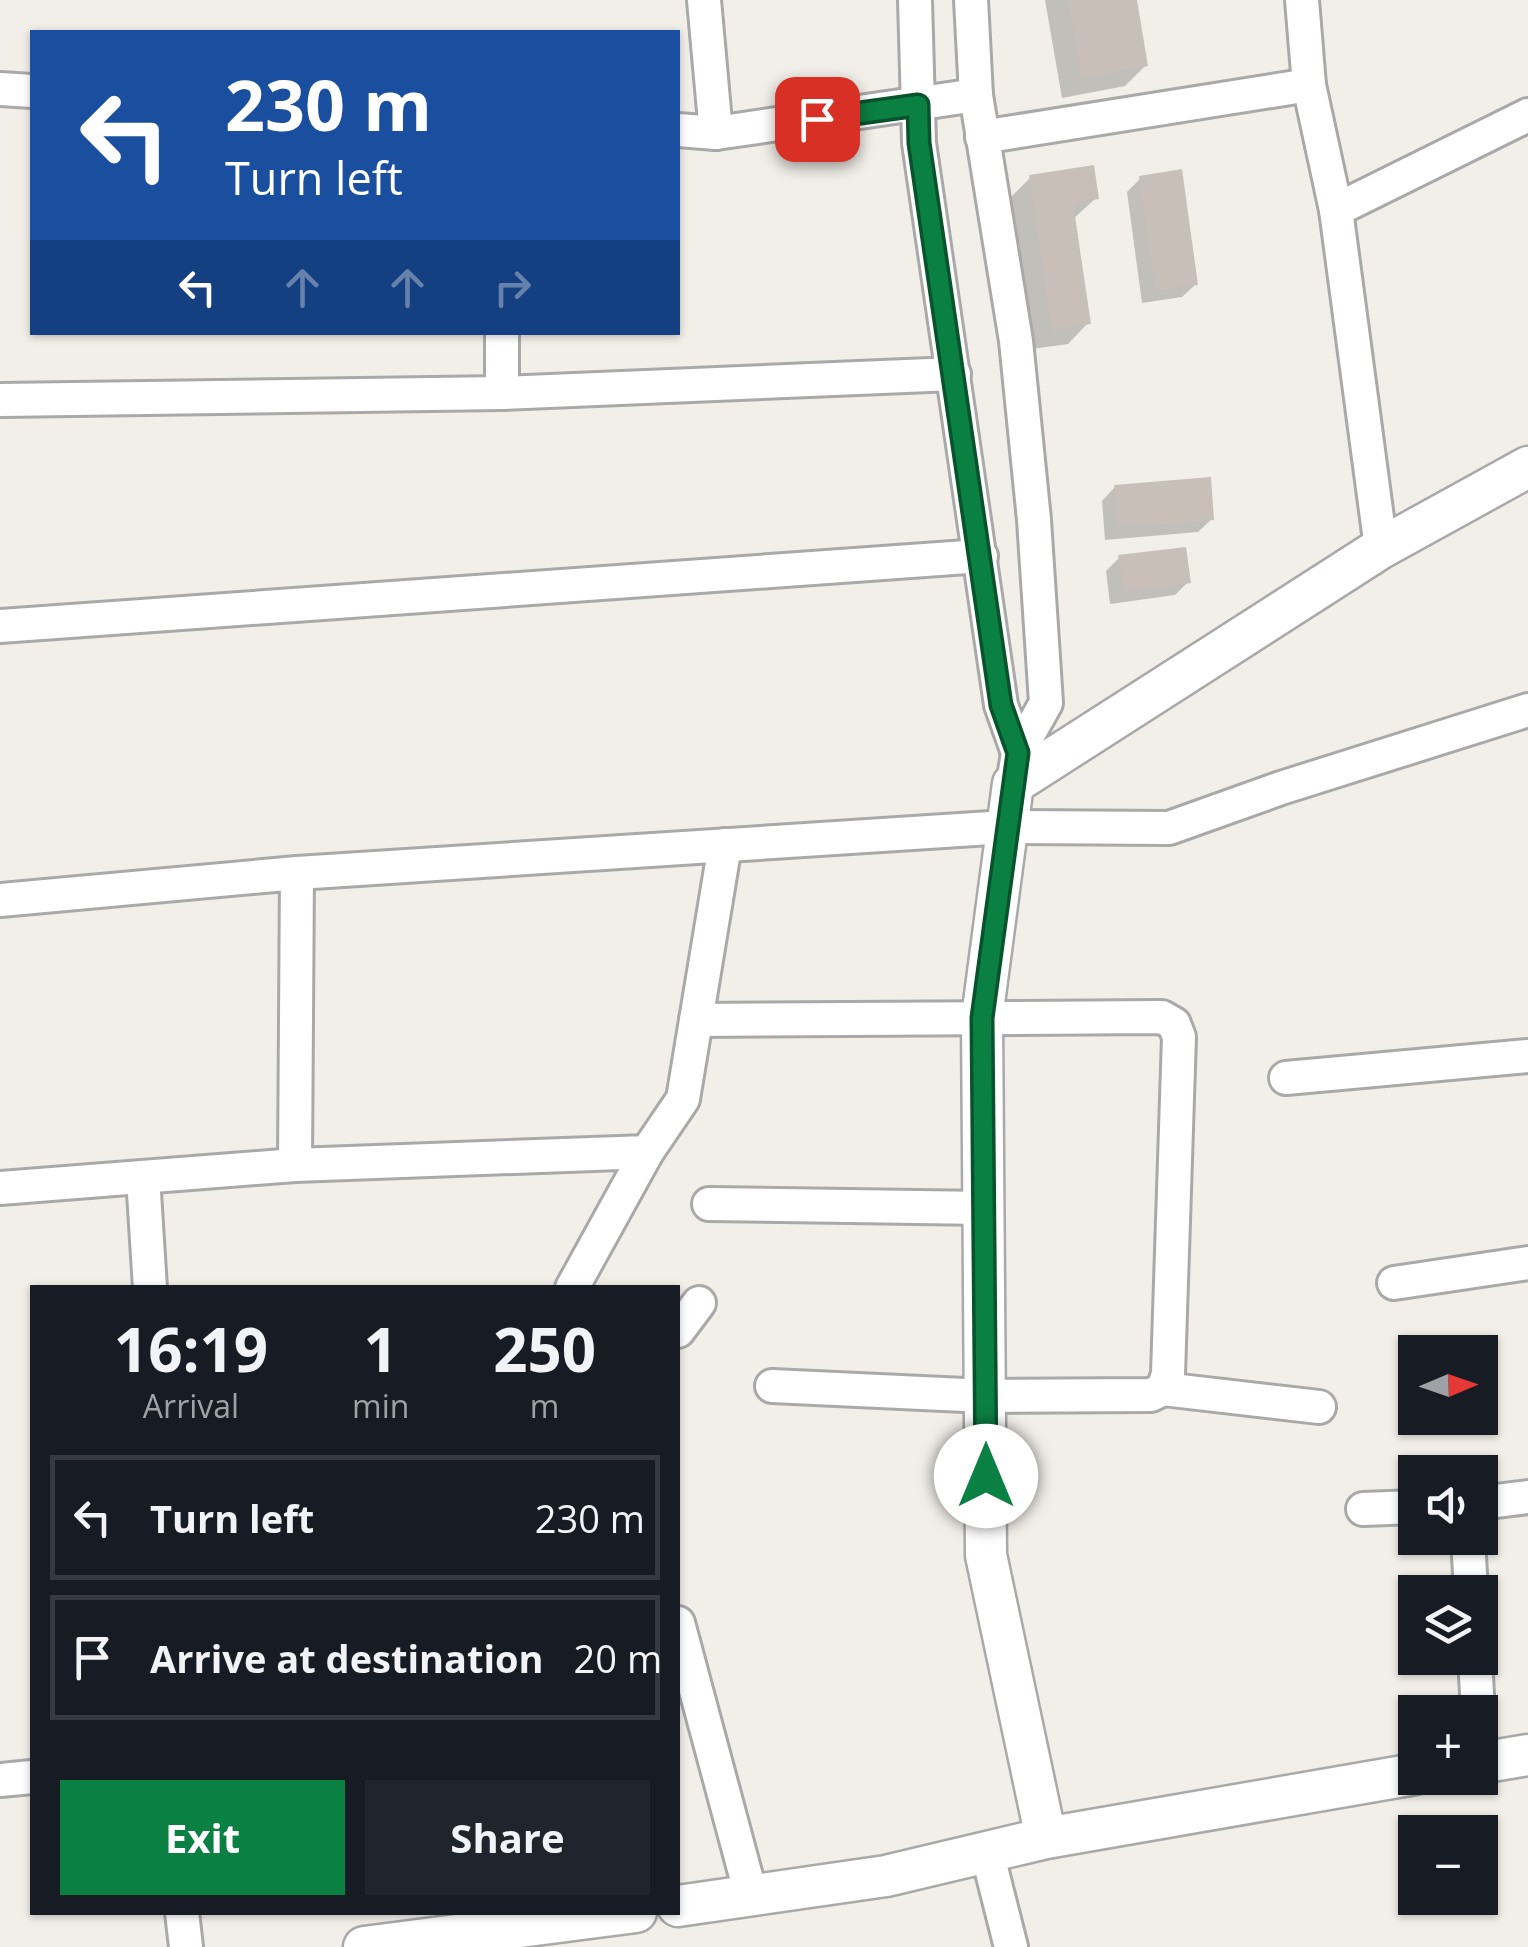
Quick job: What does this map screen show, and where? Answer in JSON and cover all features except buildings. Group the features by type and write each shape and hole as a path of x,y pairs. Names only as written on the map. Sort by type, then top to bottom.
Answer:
{"street":[{"path":"704,0 716,133"},
{"path":"915,0 919,143 1001,705 1015,769"},
{"path":"971,0 976,95 1016,341 1034,520 1046,703 1015,769 982,1018 986,1555 1046,1838"},
{"path":"1302,0 1309,84 1336,210 1381,548"},
{"path":"982,137 1309,84"},
{"path":"0,89 30,91"},
{"path":"680,130 716,133 976,95"},
{"path":"1336,210 1528,115"},
{"path":"502,335 502,393"},
{"path":"0,400 502,393 954,374"},
{"path":"1015,769 1381,548 1528,467"},
{"path":"0,626 981,556"},
{"path":"0,900 297,874 1006,827 1170,828 1281,788 1528,710"},
{"path":"574,1285 648,1152 684,1099 725,845"},
{"path":"295,1165 297,874"},
{"path":"696,1020 1162,1018 1174,1024 1179,1037 1168,1374 1164,1389"},
{"path":"1286,1078 1528,1056"},
{"path":"0,1188 295,1165 648,1152"},
{"path":"143,1177 150,1285"},
{"path":"710,1204 986,1208"},
{"path":"1394,1283 1528,1263"},
{"path":"680,1328 699,1304"},
{"path":"772,1386 986,1396 1150,1396 1164,1389 1318,1407"},
{"path":"1498,1501 1528,1497"},
{"path":"1363,1509 1398,1508"},
{"path":"680,1630 751,1896"},
{"path":"1498,1755 1528,1755"},
{"path":"680,1906 886,1876 1046,1838 1398,1777"},
{"path":"0,1780 30,1778"},
{"path":"987,1852 1012,1947"},
{"path":"182,1915 186,1947"},
{"path":"364,1947 539,1936 613,1926"}],"route":[{"path":"817,119 918,105 919,143 1001,705 1018,753 982,1018 986,1476"}]}
